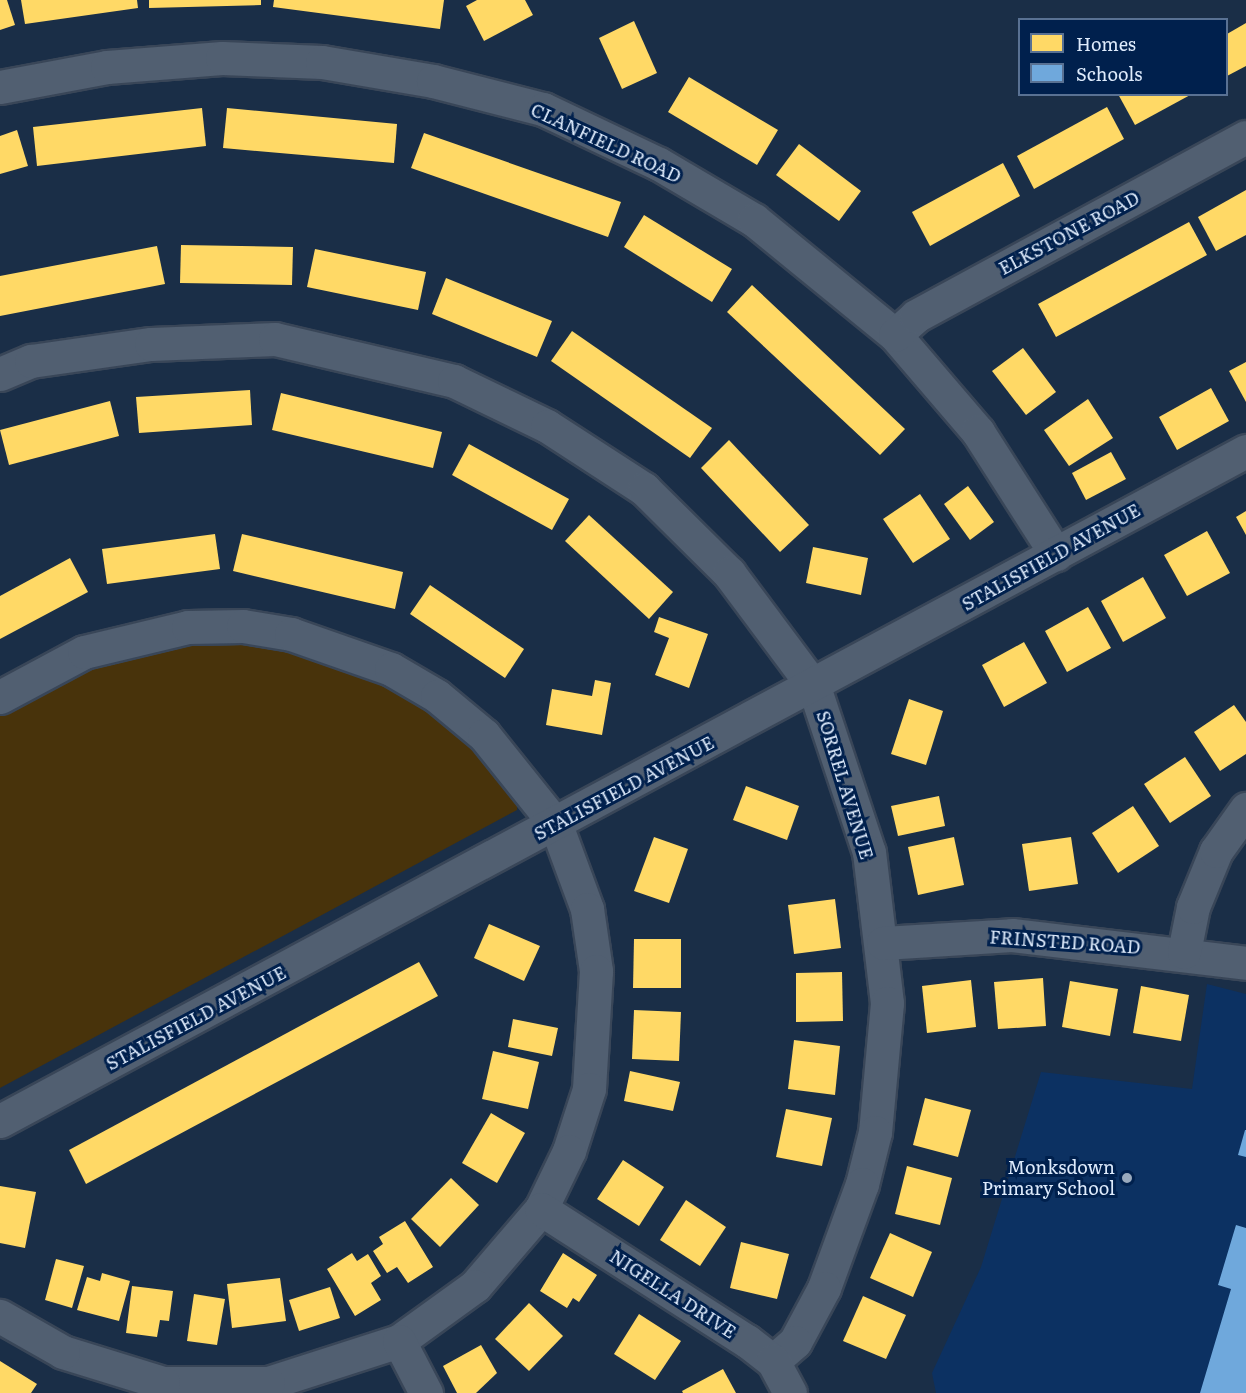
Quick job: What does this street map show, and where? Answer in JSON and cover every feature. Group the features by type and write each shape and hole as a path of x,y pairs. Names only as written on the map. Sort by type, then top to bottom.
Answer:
{"street":[{"name":"CLANFIELD ROAD","path":"0,87 107,67 244,59 322,62 433,81 543,110 659,164 754,220 896,335 978,432 1056,554"},
{"name":"ELKSTONE ROAD","path":"896,335 916,316 1246,137"},
{"name":"SORREL AVENUE","path":"0,374 31,361 151,344 275,339 454,381 547,426 644,489 729,573 814,687 868,852 883,943 883,1072 862,1184 824,1288 795,1342 773,1361"},
{"name":"STALISFIELD AVENUE","path":"0,1121 814,687 1246,451"},
{"path":"0,697 84,651 137,636 188,627 243,626 291,634 351,651 437,696 514,767 556,825 587,909 596,971 596,1024 589,1089 569,1150 541,1209 475,1286 399,1341 268,1383 162,1388 63,1352 0,1316"},
{"path":"1184,952 1193,907 1216,851 1246,809"},
{"name":"FRINSTED ROAD","path":"883,943 1012,935 1184,952 1246,963"},
{"name":"NIGELLA DRIVE","path":"541,1209 773,1361 790,1393"},
{"path":"399,1341 426,1393"}],"shaded area":[{"path":"198,640 289,647 377,676 450,722 518,796 517,810 0,1088 0,715 100,659"},
{"name":"Monksdown Primary School","path":"1207,984 1246,994 1246,1393 936,1393 932,1373 981,1267 1041,1072 1192,1089"}],"building: Homes":[{"path":"0,0 7,0 15,25 0,30"},
{"path":"21,0 137,0 138,8 25,24"},
{"path":"149,0 261,0 261,5 149,8"},
{"path":"274,0 444,0 440,29 273,7"},
{"path":"477,0 525,0 533,15 484,41 466,6"},
{"path":"634,21 657,73 622,89 599,38"},
{"path":"1246,23 1246,66 1228,75 1228,33"},
{"path":"689,77 778,130 757,165 668,112"},
{"path":"1119,96 1188,96 1135,125"},
{"path":"1107,107 1124,139 1034,189 1017,156"},
{"path":"202,108 206,146 37,166 33,127"},
{"path":"227,108 397,124 394,163 223,148"},
{"path":"17,130 28,166 0,174 0,136"},
{"path":"424,133 621,202 608,237 411,168"},
{"path":"799,144 861,191 839,221 776,175"},
{"path":"1003,163 1020,196 930,246 912,212"},
{"path":"1246,190 1246,235 1216,251 1198,217"},
{"path":"644,215 732,269 712,302 624,247"},
{"path":"1189,222 1207,255 1056,337 1038,304"},
{"path":"181,245 293,247 292,285 180,283"},
{"path":"157,246 165,284 0,316 0,276"},
{"path":"315,249 426,272 418,310 307,287"},
{"path":"446,278 552,321 537,357 432,314"},
{"path":"752,285 905,429 880,455 727,312"},
{"path":"572,331 712,428 690,458 551,361"},
{"path":"1023,348 1056,392 1026,415 992,371"},
{"path":"1246,362 1246,402 1229,371"},
{"path":"1211,388 1229,421 1177,450 1159,417"},
{"path":"250,390 252,425 139,433 136,397"},
{"path":"281,393 442,432 433,468 272,430"},
{"path":"1088,399 1113,438 1069,466 1044,430"},
{"path":"110,401 119,436 9,465 0,430"},
{"path":"729,440 809,525 780,552 701,468"},
{"path":"469,444 569,499 552,530 452,475"},
{"path":"1111,452 1126,479 1086,500 1072,473"},
{"path":"968,486 994,522 970,540 944,504"},
{"path":"920,494 950,539 913,563 883,519"},
{"path":"1246,511 1246,535 1236,517"},
{"path":"589,515 673,592 649,619 565,541"},
{"path":"1207,531 1230,573 1187,596 1164,555"},
{"path":"215,534 220,569 107,584 102,549"},
{"path":"242,534 403,572 395,609 233,571"},
{"path":"813,547 868,558 861,595 806,583"},
{"path":"70,558 88,592 0,639 0,596"},
{"path":"1143,577 1166,618 1123,642 1101,601"},
{"path":"430,585 524,649 505,678 410,614"},
{"path":"1088,607 1111,648 1067,672 1045,631"},
{"path":"659,617 708,634 689,688 655,675 669,638 654,632"},
{"path":"1024,642 1047,683 1004,707 982,665"},
{"path":"595,680 611,683 602,735 546,725 552,689 592,696"},
{"path":"909,699 943,711 926,765 891,754"},
{"path":"1234,705 1246,722 1246,754 1220,771 1194,732"},
{"path":"1185,757 1211,796 1170,823 1144,784"},
{"path":"746,786 799,806 787,840 733,820"},
{"path":"939,796 945,826 898,836 891,806"},
{"path":"1133,806 1159,846 1118,873 1092,833"},
{"path":"654,837 688,849 669,903 634,891"},
{"path":"954,837 964,885 918,895 908,847"},
{"path":"1071,837 1078,884 1029,891 1022,844"},
{"path":"835,899 841,948 794,954 788,905"},
{"path":"489,924 540,946 524,981 474,958"},
{"path":"634,939 681,939 681,988 633,988"},
{"path":"419,962 438,996 86,1184 69,1150"},
{"path":"842,972 843,1021 796,1022 796,973"},
{"path":"1043,978 1046,1026 998,1029 994,982"},
{"path":"971,980 976,1027 927,1033 922,986"},
{"path":"1070,981 1118,989 1110,1036 1062,1027"},
{"path":"1141,986 1189,995 1181,1041 1133,1033"},
{"path":"634,1010 681,1012 679,1061 632,1059"},
{"path":"513,1019 558,1028 552,1056 508,1047"},
{"path":"794,1040 840,1046 835,1095 788,1089"},
{"path":"493,1051 539,1062 528,1109 482,1099"},
{"path":"630,1071 680,1082 673,1111 624,1101"},
{"path":"925,1098 971,1110 958,1157 913,1145"},
{"path":"786,1109 832,1118 822,1166 776,1157"},
{"path":"491,1113 525,1133 497,1183 462,1163"},
{"path":"623,1160 664,1187 639,1226 597,1199"},
{"path":"907,1166 952,1178 940,1225 895,1214"},
{"path":"451,1178 479,1205 440,1247 411,1219"},
{"path":"0,1186 36,1192 25,1248 0,1243"},
{"path":"686,1200 726,1227 700,1266 660,1240"},
{"path":"405,1221 433,1267 408,1283 397,1267 387,1273 373,1251 383,1244 379,1237"},
{"path":"890,1233 932,1252 913,1297 870,1278"},
{"path":"741,1242 789,1254 777,1299 730,1288"},
{"path":"352,1253 357,1261 368,1254 381,1276 371,1283 381,1300 355,1316 327,1269"},
{"path":"563,1253 597,1275 579,1302 573,1298 567,1308 540,1291"},
{"path":"56,1259 84,1266 72,1308 45,1300"},
{"path":"102,1273 130,1281 119,1321 77,1310 87,1277 100,1281"},
{"path":"280,1278 286,1321 232,1328 227,1284"},
{"path":"132,1286 173,1291 169,1321 160,1320 157,1337 126,1333"},
{"path":"330,1287 340,1318 299,1331 289,1300"},
{"path":"194,1294 225,1299 217,1345 187,1341"},
{"path":"863,1296 906,1315 886,1359 843,1341"},
{"path":"529,1303 563,1336 529,1371 495,1339"},
{"path":"639,1314 681,1341 655,1380 614,1354"},
{"path":"481,1345 497,1373 476,1393 457,1393 443,1366"},
{"path":"0,1361 37,1384 31,1393 0,1393"},
{"path":"723,1369 736,1393 683,1393 682,1391"}],"building: Schools":[{"path":"1246,1130 1246,1157 1238,1155"},
{"path":"1236,1225 1246,1228 1246,1393 1200,1393 1231,1289 1218,1285"}],"place":[{"name":"Monksdown Primary School","path":"1127,1178"}]}
